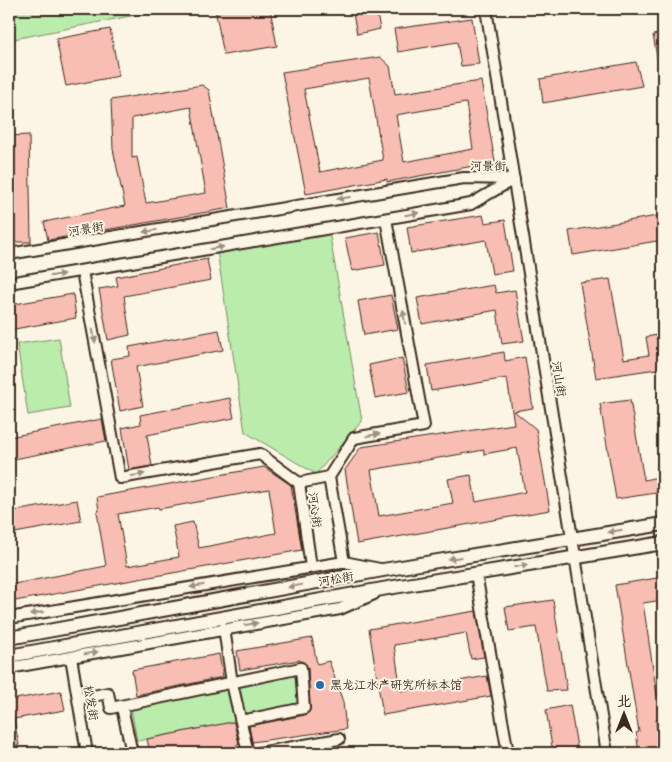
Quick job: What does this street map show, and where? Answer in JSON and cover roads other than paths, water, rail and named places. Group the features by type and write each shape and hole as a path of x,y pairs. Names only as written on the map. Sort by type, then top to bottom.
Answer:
{"main road":[{"name":"河松街","path":"9,638 383,570 663,524"},
{"path":"9,656 219,624 388,588 663,543"}],"street":[{"name":"河山街","path":"486,9 607,753"},
{"name":"河景街","path":"9,254 464,178 514,179"},
{"name":"河景街","path":"9,283 471,204 514,179"},
{"path":"328,478 354,438 424,426 386,219"},
{"path":"82,271 120,478 260,454 298,483"},
{"name":"河心街","path":"311,567 298,483 328,478 344,562"},
{"path":"9,618 344,562 383,570"},
{"path":"476,574 508,753"},
{"path":"9,668 71,657 219,624 248,753"},
{"name":"松发街","path":"71,657 87,753"},
{"path":"78,699 108,693 110,708 301,668 304,708 241,721"},
{"path":"123,712 132,753"},
{"path":"259,753 338,739"}],"place":[{"name":"黑龙江水产研究所标本馆","path":"320,685"}]}
